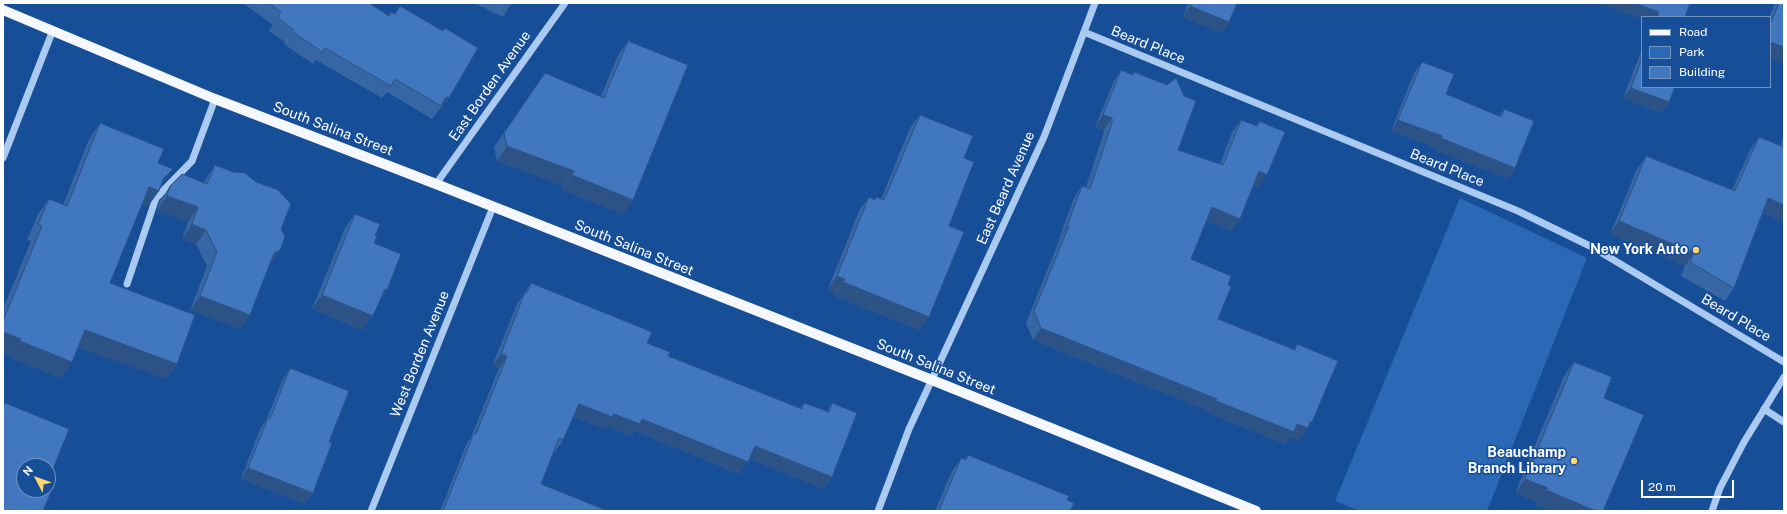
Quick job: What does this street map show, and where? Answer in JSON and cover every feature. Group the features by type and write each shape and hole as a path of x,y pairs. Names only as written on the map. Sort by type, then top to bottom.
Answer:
{"main road":[{"name":"South Salina Street","path":"3,10 215,99 436,184 932,380 1256,511"}],"street":[{"name":"East Borden Avenue","path":"436,184 565,3"},
{"name":"East Beard Avenue","path":"878,511 909,429 1044,137 1095,3"},
{"path":"3,158 53,30"},
{"name":"Beard Place","path":"1084,32 1518,211 1592,247 1784,362"},
{"path":"127,284 156,198 192,161 215,99"},
{"name":"West Borden Avenue","path":"371,511 493,207"},
{"path":"1712,511 1720,488 1744,442 1784,377"},
{"path":"1764,409 1784,422"}],"green space":[{"path":"1460,198 1587,258 1487,511 1360,511 1335,501"}],"building":[{"path":"269,3 369,3 389,16 391,12 395,14 400,6 443,31 445,28 478,48 449,98 446,97 441,106 395,79 391,86 325,48 322,52 293,32 294,30 278,18 281,12"},
{"path":"504,3 511,3 510,6"},
{"path":"1192,3 1237,3 1229,22 1190,6"},
{"path":"1634,3 1690,3 1685,16 1657,16 1659,12"},
{"path":"1779,3 1784,3 1784,47 1771,42 1771,23"},
{"path":"628,41 688,65 633,200 572,175 574,171 507,146 504,133 545,73 604,98"},
{"path":"1641,61 1641,88 1675,88 1669,102 1631,88"},
{"path":"1422,62 1454,74 1446,94 1499,116 1502,116 1504,109 1534,121 1515,168 1441,138 1442,136 1398,120"},
{"path":"1121,70 1133,75 1134,72 1167,85 1176,78 1184,96 1196,101 1178,150 1223,165 1241,120 1257,126 1259,121 1285,132 1267,175 1259,171 1240,219 1212,207 1191,259 1231,276 1228,285 1231,287 1218,319 1295,350 1297,344 1338,361 1308,428 1297,424 1294,432 1216,401 1217,399 1041,328 1034,311 1069,226 1067,226 1082,186 1090,189 1112,123 1112,118 1103,115"},
{"path":"920,115 973,136 964,158 974,162 949,226 964,232 929,317 843,282 845,279 837,276 869,197 875,200 876,197 884,200"},
{"path":"100,123 164,149 158,163 173,169 163,179 159,191 149,187 110,283 195,315 177,364 85,330 72,362 20,341 21,339 3,332 3,321 42,226 38,224 49,199 67,206"},
{"name":"New York Auto","path":"1759,137 1784,147 1784,205 1768,198 1734,288 1690,262 1694,253 1619,221 1646,156 1735,191"},
{"path":"215,165 233,172 245,173 256,182 278,190 291,204 281,229 285,237 280,250 274,253 250,315 200,296 217,252 206,230 192,224 198,207 167,196 170,186 182,174 207,184"},
{"path":"355,214 380,224 374,243 401,254 387,290 385,289 373,316 322,295"},
{"path":"531,283 652,332 647,343 670,352 668,356 802,409 804,403 829,412 832,403 857,413 832,477 755,446 748,462 642,419 640,424 614,414 612,417 579,404 563,440 559,438 541,484 603,509 602,511 443,511 507,356 501,354 525,292 527,293"},
{"name":"Beauchamp Branch Library","path":"1574,362 1612,377 1604,398 1644,415 1603,511 1596,511 1546,490 1548,488 1525,479"},
{"path":"290,368 349,391 329,442 332,443 313,493 248,468 268,418 270,419"},
{"path":"3,402 69,429 56,462 56,458 16,458 16,498 48,498 43,511 3,511"},
{"path":"968,455 1069,496 1067,500 1074,503 1070,511 939,511 961,458 966,460"}],"place":[{"name":"New York Auto","path":"1696,250"},
{"name":"Beauchamp Branch Library","path":"1574,461"}]}
